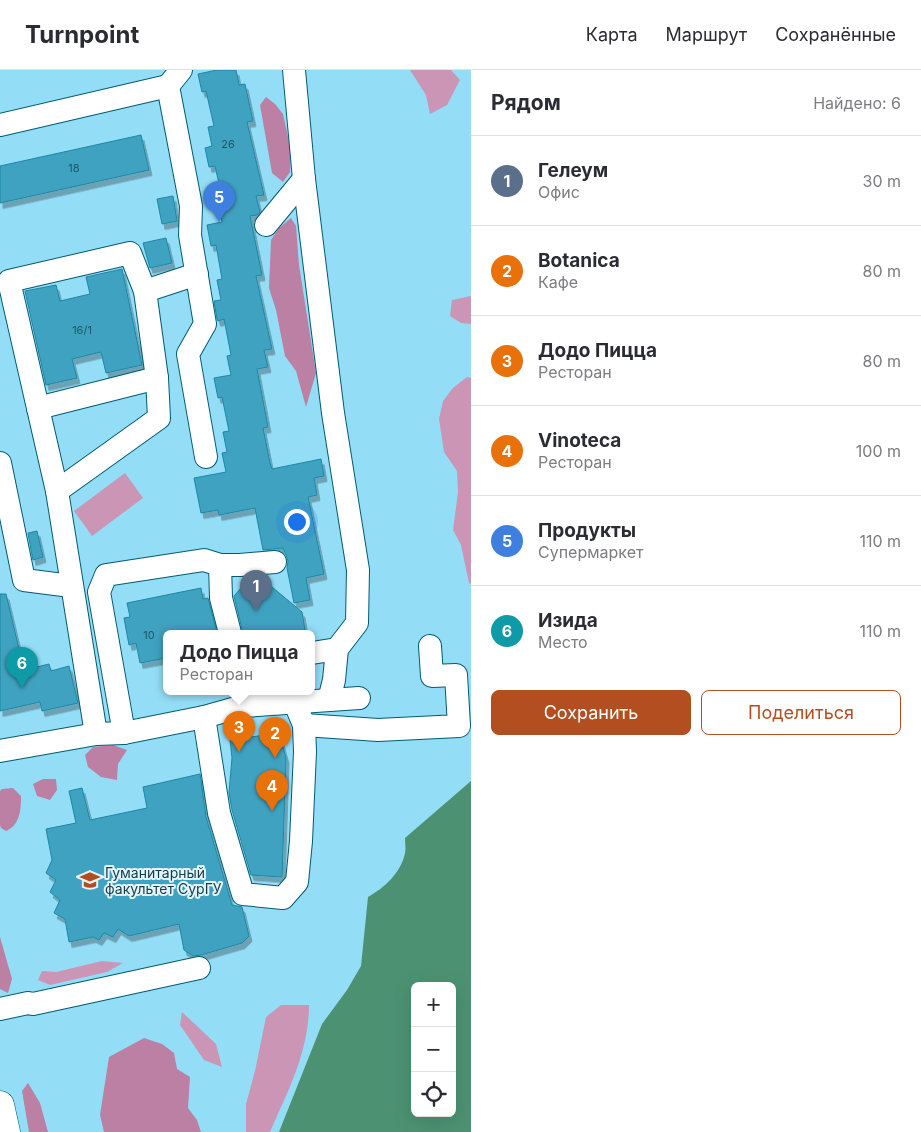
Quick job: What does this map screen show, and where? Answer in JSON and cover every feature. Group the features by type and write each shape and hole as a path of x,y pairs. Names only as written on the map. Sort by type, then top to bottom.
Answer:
{"main road":[{"path":"0,1105 6,1132"}],"street":[{"path":"294,70 304,179 333,414 358,570 357,623 337,649 334,680 329,700"},
{"path":"0,125 174,78 191,206 190,235 205,324 188,354 206,457"},
{"path":"266,225 304,179"},
{"path":"57,491 159,418 157,378 145,291 130,253 9,281 57,491 96,734"},
{"path":"145,291 197,274"},
{"path":"38,408 157,378"},
{"path":"0,463 24,580 71,586"},
{"path":"124,733 99,592 106,575 204,560 220,565 275,562"},
{"path":"220,565 221,598 229,630"},
{"path":"304,724 378,730 459,726 456,675 432,676 430,646"},
{"path":"315,653 337,649"},
{"path":"0,751 96,734 124,733 204,717 242,698 294,701 359,698"},
{"path":"204,717 219,813 243,894 283,898 298,882 301,841 305,752 304,724 294,701"},
{"path":"0,1009 28,1003 33,1004 199,968"}],"shaded area":[{"path":"410,70 451,70 460,80 447,105 430,114 426,95"},
{"path":"266,97 283,114 291,151 290,172 283,182 272,173 260,105"},
{"path":"291,218 296,226 299,265 316,373 306,407 296,371 285,356 276,310 269,288 271,240 279,228"},
{"path":"471,296 471,324 461,323 450,316 452,300"},
{"path":"467,377 471,378 471,584 469,583 461,545 453,530 458,492 457,471 444,452 439,419 443,401 453,388"},
{"path":"125,473 143,498 92,536 74,511"},
{"path":"113,745 127,750 118,764 117,780 101,777 88,767 85,755 93,747"},
{"path":"43,779 56,779 57,790 50,800 37,796 33,784"},
{"path":"471,781 471,1132 279,1132 322,1024 347,990 361,966 368,897 386,884 396,873 403,860 405,838"},
{"path":"13,788 21,796 20,812 17,821 6,831 0,825 0,791"},
{"path":"0,937 12,979 8,993 0,989"},
{"path":"102,961 123,963 107,972 50,985 38,980 42,971 56,972"},
{"path":"281,1005 309,1005 308,1022 301,1055 270,1132 246,1132 246,1104 266,1017"},
{"path":"182,1012 216,1044 222,1067 204,1060 180,1025"},
{"path":"144,1038 162,1044 174,1053 177,1069 190,1077 188,1108 197,1120 201,1132 104,1132 100,1115 109,1057"},
{"path":"28,1083 40,1103 48,1132 29,1132 22,1091"}],"building":[{"path":"217,70 236,70 239,85 245,84 253,121 247,122 264,195 256,196 260,212 257,215 250,216 262,275 256,276 272,349 264,350 268,367 257,369 268,427 263,428 270,463 272,469 321,459 324,476 314,478 317,495 308,497 324,574 306,578 310,600 294,603 286,555 283,548 263,550 255,508 219,515 218,510 201,513 194,478 226,472 222,453 227,452 223,432 229,431 222,397 218,398 214,378 231,375 227,356 231,355 224,319 218,321 217,319 214,301 221,300 217,280 222,279 216,245 211,246 207,225 222,222 218,203 223,202 215,166 209,167 205,148 212,146 208,127 214,126 206,91 202,92 198,74"},
{"path":"141,135 149,170 0,203 0,166"},
{"path":"173,196 177,221 162,224 157,199"},
{"path":"166,238 172,263 150,268 143,243"},
{"path":"122,269 142,365 106,373 101,352 72,359 77,378 46,385 25,291 56,285 60,301 90,294 86,277"},
{"path":"37,531 43,557 33,560 28,533"},
{"path":"260,577 302,612 305,630 242,630 234,596 241,588 248,587 251,583 255,586"},
{"path":"201,588 203,599 208,598 216,630 163,630 163,659 140,663 136,643 129,645 124,618 130,617 127,603"},
{"path":"0,594 6,594 24,670 49,664 51,671 69,666 78,703 42,711 40,702 0,711"},
{"path":"279,733 286,758 282,877 251,875 232,810 229,793 232,758 230,740"},
{"path":"200,774 206,817 232,905 242,907 249,936 242,943 193,956 184,950 179,924 129,936 118,929 113,937 104,933 99,940 93,937 69,942 65,919 54,913 60,900 50,892 56,880 46,873 52,860 46,829 76,823 69,791 82,788 90,820 147,808 143,787"}],"place":[{"name":"Продукты","path":"219,222"},
{"name":"Гелеум","path":"256,611"},
{"name":"Изида","path":"22,688"},
{"name":"Додо Пицца","path":"239,752"},
{"name":"Botanica","path":"275,758"},
{"name":"Vinoteca","path":"272,811"},
{"name":"Гуманитарный факультет СурГУ","path":"90,880"}]}
